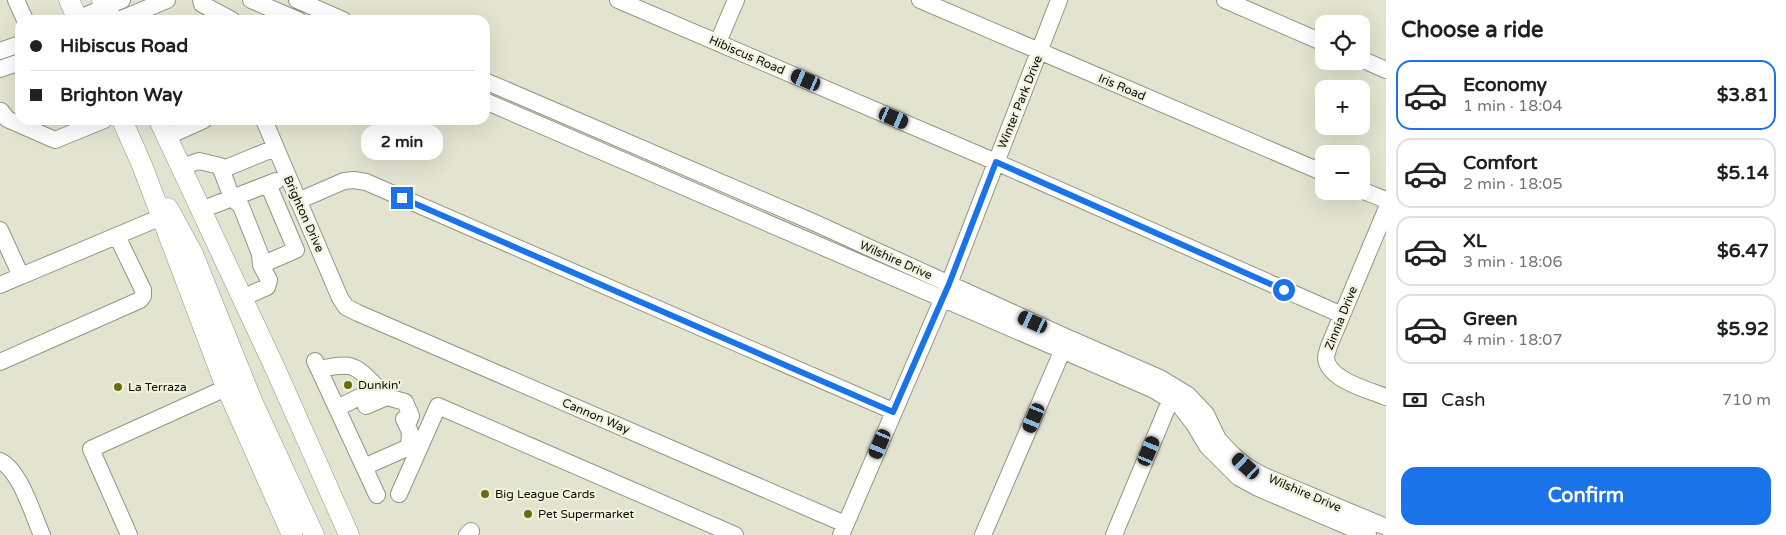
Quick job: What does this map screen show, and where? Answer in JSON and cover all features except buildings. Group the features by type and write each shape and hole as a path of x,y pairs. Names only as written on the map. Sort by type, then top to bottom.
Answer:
{"main road":[{"path":"69,0 75,15"},
{"path":"124,125 166,215 226,388 292,535"},
{"path":"162,128 275,368 348,535"},
{"path":"166,215 193,254 253,404 314,535"}],"street":[{"path":"16,0 22,15"},
{"path":"93,15 112,9 167,0"},
{"path":"202,0 202,4 222,15"},
{"path":"251,0 288,13"},
{"path":"297,0 332,15"},
{"name":"Hibiscus Road","path":"618,0 996,162 1342,316"},
{"path":"718,42 736,0"},
{"name":"Iris Road","path":"920,0 1315,169"},
{"name":"Winter Park Drive","path":"843,530 945,291 1059,0"},
{"path":"1224,0 1315,39"},
{"path":"0,51 15,46"},
{"path":"1370,63 1386,70"},
{"path":"0,69 15,64"},
{"name":"Wilshire Drive","path":"490,83 813,222 945,291"},
{"name":"Wilshire Drive","path":"490,103 807,239 945,291 1065,344 1160,378 1194,424 1207,446 1238,478 1368,535"},
{"path":"0,110 7,119 15,122"},
{"path":"21,125 55,140 92,125"},
{"path":"162,128 178,125"},
{"name":"Brighton Drive","path":"266,125 340,298 346,307"},
{"path":"600,150 606,133"},
{"path":"221,170 275,148"},
{"path":"181,167 199,161 220,166 232,198 241,206 260,254 261,265 269,280 267,287 242,298"},
{"path":"201,210 288,177"},
{"path":"298,201 344,181 366,182 893,412"},
{"path":"261,265 296,250 268,184"},
{"path":"1370,194 1386,200"},
{"name":"Zinnia Drive","path":"1386,210 1326,357 1328,366 1337,376 1386,397"},
{"path":"0,285 166,215"},
{"path":"807,239 813,222"},
{"path":"0,230 20,276"},
{"path":"0,362 140,300 143,296 143,290 117,236"},
{"name":"Cannon Way","path":"346,307 843,530"},
{"path":"983,535 1065,344"},
{"path":"339,412 378,388 335,368 339,412 377,495"},
{"path":"129,535 91,449 226,388"},
{"path":"1114,535 1173,395"},
{"name":"Wilshire Drive","path":"1173,395 1188,395 1206,414 1218,439 1246,466 1264,476 1386,527"},
{"path":"339,412 387,396 401,412 410,432 414,448"},
{"path":"399,494 414,448 438,406 736,535"},
{"path":"364,467 414,448"},
{"path":"0,460 16,475 42,535"}],"place":[{"name":"Dunkin'","path":"348,385"},
{"name":"La Terraza","path":"118,387"},
{"name":"Big League Cards","path":"485,494"},
{"name":"Pet Supermarket","path":"528,514"}],"route":[{"path":"402,198 893,412 949,284 996,162 1284,290"}]}
